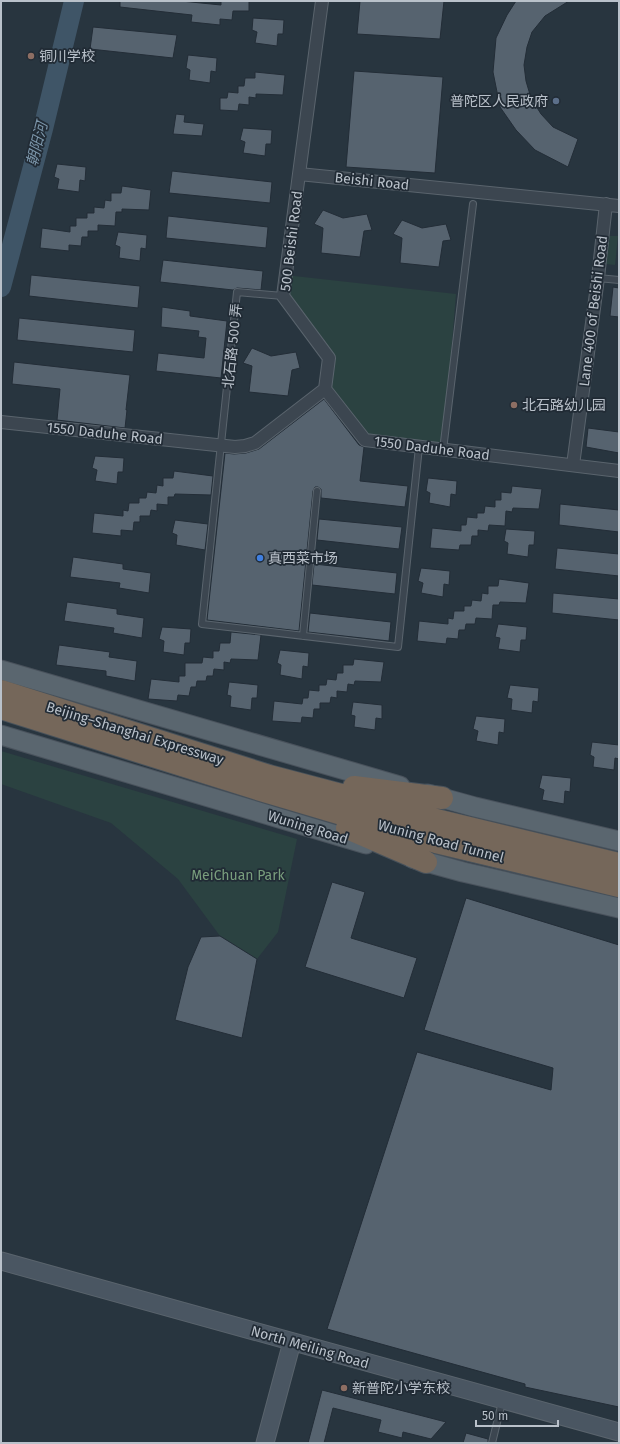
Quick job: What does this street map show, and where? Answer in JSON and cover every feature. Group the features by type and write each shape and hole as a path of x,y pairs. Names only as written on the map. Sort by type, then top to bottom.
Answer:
{"highway":[{"name":"Beijing–Shanghai Expressway","path":"2,675 267,783"},
{"name":"Beijing–Shanghai Expressway","path":"1,708 267,783"},
{"path":"267,783 442,798"},
{"path":"267,783 426,862"},
{"name":"Wuning Road Tunnel","path":"267,783 440,821 619,864"},
{"name":"Wuning Road Tunnel","path":"267,783 436,842 619,886"}],"main road":[{"path":"2,675 442,798 619,841"},
{"name":"Wuning Road","path":"1,735 426,862 550,893 619,908"}],"street":[{"path":"299,174 322,1"},
{"name":"Beishi Road","path":"299,174 619,206"},
{"name":"500 Beishi Road","path":"299,174 283,296 329,358 326,389"},
{"name":"Lane 400 of Beishi Road","path":"574,466 606,204"},
{"name":"1550 Daduhe Road","path":"1,422 236,447 246,446 255,443 326,389 365,440 619,471"},
{"name":"North Meiling Road","path":"1,1261 502,1401 619,1432"},
{"path":"265,1443 292,1342"}],"lane":[{"path":"443,450 473,204"},
{"path":"598,278 619,280"},
{"name":"北石路 500 弄","path":"222,445 237,292 283,296"},
{"path":"222,445 202,624 398,646 419,447"},
{"path":"303,636 317,491"},
{"path":"492,1443 502,1401"}],"green space":[{"path":"609,236 618,236 615,265 606,264"},
{"path":"285,275 456,294 443,450 365,440 325,389 329,358 283,296"},
{"name":"MeiChuan Park","path":"1,751 297,839 278,932 257,959 220,936 178,879 111,823 1,784"}],"building":[{"path":"120,1 181,1 221,5 221,1 249,1 249,11 233,11 232,20 220,19 220,25 191,22 192,15 120,7"},
{"path":"360,1 444,1 440,39 357,34"},
{"path":"516,1 569,1 545,16 532,32 527,47 524,65 526,81 531,98 541,114 553,127 578,139 568,167 535,150 516,130 500,107 493,72 496,38 507,15"},
{"path":"253,18 284,20 283,34 278,34 277,46 255,43 257,32 252,30"},
{"path":"93,27 177,35 173,58 90,49"},
{"path":"188,55 217,58 216,72 211,71 210,83 189,80 190,70 186,68"},
{"path":"354,71 443,77 435,173 346,167"},
{"path":"255,72 285,75 283,95 256,94 256,98 249,97 249,105 239,104 238,111 220,110 220,98 227,98 228,92 238,93 238,86 244,86 245,78 255,78"},
{"path":"176,114 185,115 184,122 204,124 202,136 173,134"},
{"path":"243,128 272,130 271,144 266,144 265,156 243,153 245,142 240,140"},
{"path":"57,164 86,167 85,181 80,180 79,192 57,189 59,179 54,177"},
{"path":"172,171 272,182 270,203 169,193"},
{"path":"122,186 151,190 149,210 122,209 122,212 116,212 115,226 98,225 98,231 88,231 88,237 82,237 81,246 69,245 69,251 40,248 42,228 70,232 70,226 76,226 76,218 87,218 87,213 94,213 94,207 104,208 105,200 111,201 111,193 121,193"},
{"path":"323,210 343,218 367,214 372,230 364,231 360,257 321,253 323,228 314,224"},
{"path":"168,216 268,227 266,248 166,238"},
{"path":"402,220 422,228 446,224 451,240 443,241 439,267 400,263 402,238 393,234"},
{"path":"118,232 147,235 146,249 141,248 140,261 119,258 120,247 115,245"},
{"path":"163,260 263,271 261,290 237,288 233,290 160,282"},
{"path":"31,275 140,286 138,308 29,296"},
{"path":"613,287 619,288 619,317 610,316"},
{"path":"162,307 190,311 190,316 227,321 221,378 156,371 158,353 204,358 206,338 198,337 199,331 161,327"},
{"path":"19,318 135,330 133,352 17,340"},
{"path":"252,348 271,356 296,352 300,368 292,370 288,396 249,392 252,366 243,363"},
{"path":"14,362 130,375 125,428 57,420 60,389 12,384"},
{"name":"真西菜市场","path":"324,399 359,445 364,447 360,481 408,486 405,507 321,498 321,489 315,487 313,491 299,631 207,620 225,453 246,453 259,449"},
{"path":"588,428 619,432 619,453 586,447"},
{"path":"95,456 124,458 123,472 118,472 117,484 95,481 97,470 92,468"},
{"path":"174,471 213,476 211,495 175,494 174,497 168,497 168,505 157,504 157,511 151,510 150,516 140,516 140,522 134,522 133,531 121,530 121,536 92,533 94,513 123,516 123,510 128,511 129,503 139,503 139,498 146,498 147,492 156,493 157,485 163,486 163,478 173,478"},
{"path":"428,478 457,481 456,495 451,494 450,507 429,503 430,493 426,491"},
{"path":"512,486 542,489 539,509 513,508 512,512 506,511 505,526 489,525 488,531 478,530 478,536 472,536 471,545 460,545 459,550 430,548 432,528 461,531 461,525 466,525 467,517 477,518 477,513 484,513 485,506 495,507 495,500 501,500 501,492 511,493"},
{"path":"560,504 619,510 619,532 559,525"},
{"path":"319,519 402,527 399,549 317,540"},
{"path":"175,520 208,524 205,550 176,545 177,535 172,533"},
{"path":"506,529 535,531 534,545 529,545 528,557 507,554 508,543 504,541"},
{"path":"557,548 619,554 619,576 555,569"},
{"path":"73,557 123,564 123,569 151,573 149,593 119,588 120,583 70,577"},
{"path":"314,564 397,573 395,594 312,585"},
{"path":"421,568 450,571 449,585 444,584 443,597 421,593 423,583 418,581"},
{"path":"499,579 529,583 526,603 500,602 499,605 493,605 492,619 476,618 475,624 466,624 465,630 459,630 458,639 447,638 446,644 417,641 419,621 448,624 448,618 453,619 454,611 464,611 464,606 471,606 472,600 481,601 482,593 488,594 488,586 498,586"},
{"path":"553,593 619,599 619,620 552,613"},
{"path":"67,602 117,609 117,614 144,618 142,638 113,633 114,628 64,621"},
{"path":"310,613 391,622 389,641 308,632"},
{"path":"498,624 527,627 526,640 521,640 520,652 498,649 500,638 495,637"},
{"path":"162,627 191,629 190,643 185,643 184,655 163,652 164,641 159,639"},
{"path":"231,632 261,635 258,660 231,659 230,663 224,662 224,670 214,669 213,676 207,676 206,681 197,681 196,687 191,687 189,696 178,695 177,701 148,699 151,679 179,682 179,676 185,676 185,663 202,663 203,657 213,658 213,651 219,651 220,643 230,643"},
{"path":"59,645 110,652 109,657 137,661 135,681 106,676 106,671 56,665"},
{"path":"280,650 309,653 308,667 303,666 302,679 280,675 281,665 277,663"},
{"path":"354,659 384,662 381,682 355,681 354,685 348,684 347,692 337,691 337,698 331,697 330,703 320,703 320,709 314,709 313,718 302,717 301,723 272,721 274,701 302,704 303,698 308,698 309,690 319,691 319,685 326,685 327,679 336,680 337,673 343,673 343,665 353,665"},
{"path":"229,682 258,685 257,698 252,698 251,710 230,707 231,696 227,695"},
{"path":"510,685 539,688 538,702 533,701 532,713 511,710 512,699 507,698"},
{"path":"353,702 382,705 382,719 376,718 375,730 354,727 355,716 351,715"},
{"path":"476,716 505,719 504,733 499,732 498,745 476,741 478,731 473,729"},
{"path":"592,742 619,745 619,759 615,758 614,770 593,767 594,757 590,755"},
{"path":"542,775 571,778 570,792 565,791 564,804 542,800 544,790 539,788"},
{"path":"332,882 365,892 351,938 417,958 404,998 305,967"},
{"path":"466,898 619,945 619,1407 525,1387 525,1384 327,1329 417,1052 551,1090 553,1068 424,1030"},
{"path":"220,936 257,959 242,1038 175,1020 188,967 201,937"},
{"path":"322,1390 446,1422 431,1439 403,1432 402,1438 378,1432 381,1420 333,1408 324,1443 308,1443"},
{"path":"466,1433 488,1439 488,1443 463,1443"}],"waterway":[{"name":"朝阳河","path":"1,287 43,129 74,1"}],"place":[{"name":"铜川学校","path":"31,56"},
{"name":"普陀区人民政府","path":"556,101"},
{"name":"北石路幼儿园","path":"514,405"},
{"name":"真西菜市场","path":"260,558"},
{"name":"新普陀小学东校","path":"344,1388"}]}
